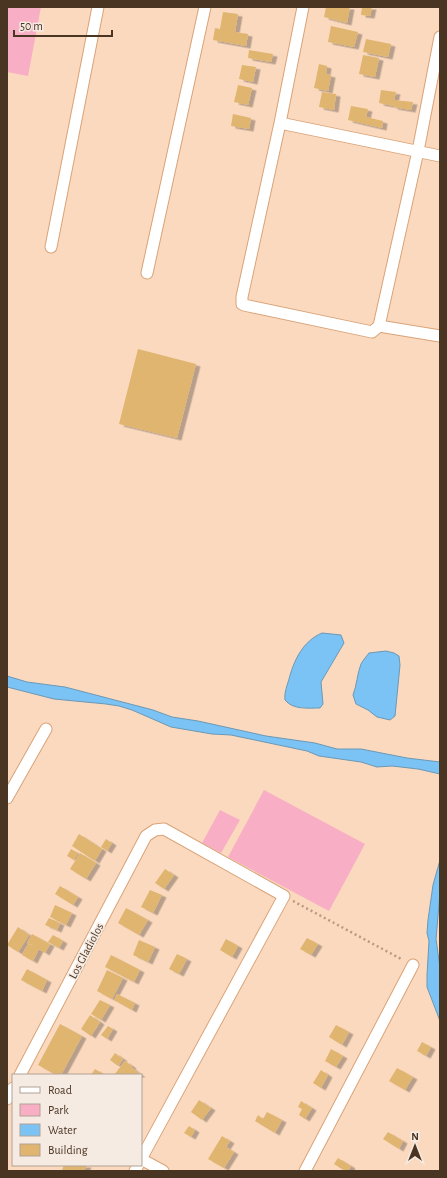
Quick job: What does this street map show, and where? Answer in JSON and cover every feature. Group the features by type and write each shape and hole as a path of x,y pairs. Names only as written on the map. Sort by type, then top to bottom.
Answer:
{"street":[{"path":"51,247 98,7"},
{"path":"147,273 205,7"},
{"path":"303,7 280,123 243,289 242,304 372,332 379,326 418,151 440,37"},
{"path":"280,123 440,156"},
{"path":"379,326 440,336"},
{"path":"7,798 46,729"},
{"name":"Los Gladiolos","path":"21,1074 146,836 155,830 164,829 284,896"},
{"path":"142,1157 284,896"},
{"path":"305,1171 413,965"},
{"path":"7,1099 12,1090"},
{"path":"142,1160 163,1171"}],"path":[{"path":"284,896 413,965"}],"green space":[{"path":"7,7 41,7 28,76 7,72"},
{"path":"264,790 365,844 329,911 228,857"},
{"path":"220,810 240,820 221,853 202,843"}],"water":[{"path":"322,633 341,635 344,643 321,682 323,704 320,708 296,707 285,700 291,672 300,652 315,636"},
{"path":"386,651 399,656 400,665 395,716 390,720 377,717 368,710 356,704 353,695 361,664 369,653"},
{"path":"7,676 27,682 65,687 153,710 172,717 198,721 266,736 315,743 337,749 361,749 407,758 440,762 440,774 418,769 392,766 377,767 361,762 319,756 307,751 231,735 212,734 171,727 119,706 54,699 7,687"},
{"path":"440,860 440,893 436,939 440,968 440,1021 427,987 429,941 427,933 433,885"}],"building":[{"path":"326,7 350,7 347,23 324,17"},
{"path":"362,7 372,7 370,16 361,15"},
{"path":"223,12 238,14 235,32 248,34 246,46 213,40 215,28 220,29"},
{"path":"331,26 358,32 354,47 328,42"},
{"path":"366,39 391,44 388,57 363,52"},
{"path":"249,50 273,54 271,62 248,58"},
{"path":"363,55 379,58 375,77 359,74"},
{"path":"319,64 327,66 326,74 331,75 328,91 314,88"},
{"path":"242,65 256,67 253,82 239,79"},
{"path":"238,85 252,88 248,105 234,102"},
{"path":"381,90 396,92 394,100 413,102 411,110 379,103"},
{"path":"322,92 336,94 334,110 319,107"},
{"path":"351,106 368,109 366,117 383,121 382,128 348,120"},
{"path":"233,114 251,118 249,129 231,126"},
{"path":"138,349 196,364 177,438 119,424"},
{"path":"79,834 102,849 95,861 72,846"},
{"path":"106,839 112,843 107,851 101,847"},
{"path":"71,849 78,853 74,860 67,856"},
{"path":"80,853 96,863 86,879 70,869"},
{"path":"165,869 174,875 164,889 155,883"},
{"path":"60,886 78,897 73,905 55,894"},
{"path":"150,890 162,895 153,913 141,907"},
{"path":"55,905 72,913 66,925 50,917"},
{"path":"126,908 148,920 139,935 118,923"},
{"path":"49,918 60,923 57,930 45,925"},
{"path":"18,927 29,935 18,952 7,945"},
{"path":"32,934 50,944 45,953 39,949 33,961 22,955 28,944 34,946 27,943"},
{"path":"53,935 63,941 59,948 48,942"},
{"path":"307,938 318,944 311,955 300,949"},
{"path":"226,939 238,946 232,957 220,950"},
{"path":"139,940 155,947 148,962 133,955"},
{"path":"177,954 187,959 179,974 169,969"},
{"path":"111,955 140,970 134,982 105,967"},
{"path":"27,969 47,980 42,991 21,980"},
{"path":"107,970 123,978 112,999 97,991"},
{"path":"117,994 135,1003 132,1010 114,1000"},
{"path":"100,1000 110,1005 101,1020 91,1014"},
{"path":"90,1015 100,1022 91,1036 81,1029"},
{"path":"60,1024 82,1036 62,1074 54,1074 38,1065"},
{"path":"336,1025 349,1032 342,1045 329,1037"},
{"path":"108,1026 113,1029 107,1039 101,1035"},
{"path":"422,1042 431,1047 426,1056 417,1051"},
{"path":"331,1049 343,1056 336,1067 325,1061"},
{"path":"115,1053 123,1059 118,1066 110,1060"},
{"path":"125,1061 140,1074 115,1074"},
{"path":"397,1068 413,1077 405,1090 389,1081"},
{"path":"95,1069 103,1074 92,1074"},
{"path":"321,1070 328,1075 321,1088 313,1083"},
{"path":"199,1100 211,1108 202,1120 191,1112"},
{"path":"301,1101 312,1108 305,1119 299,1115 302,1109 298,1107"},
{"path":"267,1112 282,1120 275,1133 255,1121 258,1115 263,1119"},
{"path":"189,1126 195,1130 191,1137 184,1133"},
{"path":"388,1132 403,1141 399,1149 383,1139"},
{"path":"222,1136 230,1141 226,1147 234,1152 224,1168 208,1159"},
{"path":"338,1158 351,1166 348,1171 345,1171 334,1164"},
{"path":"64,1166 86,1166 84,1171 62,1170"}]}
